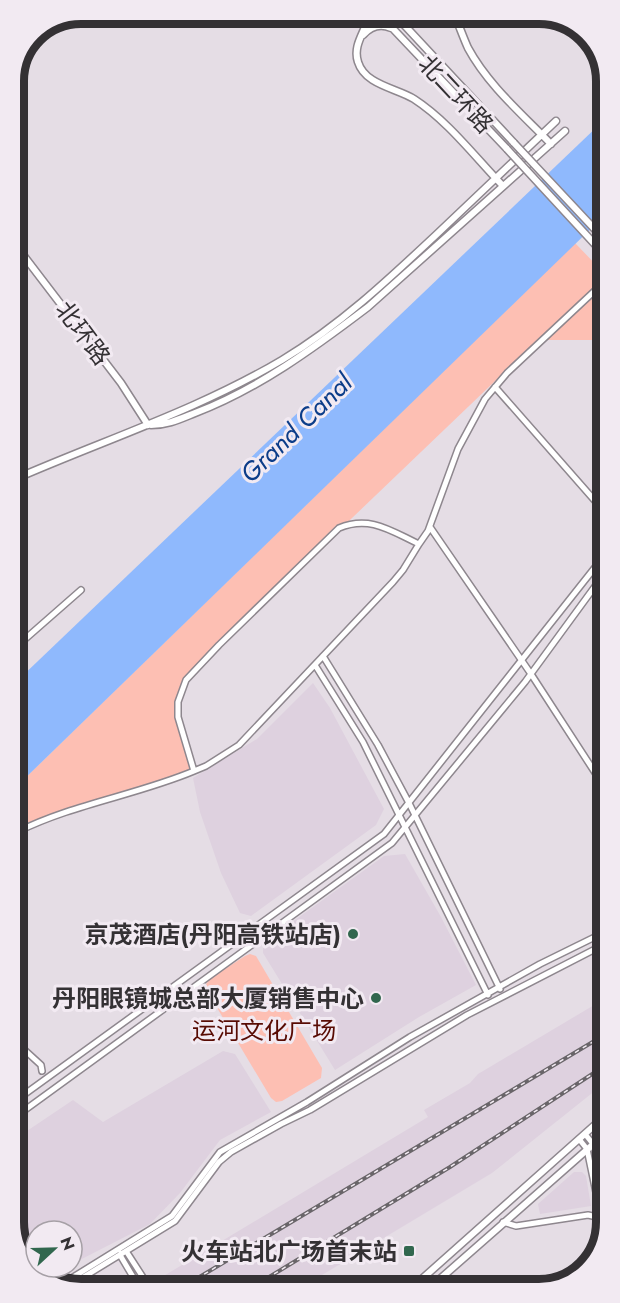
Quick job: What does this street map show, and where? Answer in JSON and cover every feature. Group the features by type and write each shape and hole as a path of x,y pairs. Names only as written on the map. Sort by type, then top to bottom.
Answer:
{"main road":[{"path":"367,24 359,40 356,56 366,75 412,98 432,113 503,186"},
{"name":"北二环路","path":"390,24 596,245"},
{"path":"458,24 469,49 483,70 500,92 551,144"},
{"path":"359,40 367,30 375,25 384,25 396,30"},
{"name":"北二环路","path":"404,26 596,231"},
{"path":"24,475 222,391 272,365 320,334 385,283 556,121"},
{"path":"148,424 165,425 208,408 250,387 293,361 368,307 565,131"},
{"name":"北环路","path":"24,256 121,383 148,424"},
{"path":"422,1279 596,1124"},
{"path":"440,1279 596,1141"}],"street":[{"path":"24,829 75,809 167,782 206,766 239,745 404,570 430,527 465,434 485,399 507,373 596,290"},
{"path":"495,387 596,502"},
{"path":"194,771 178,717 178,702 186,680 213,651 339,528 360,522 372,523 419,544"},
{"path":"430,527 531,674 596,774"},
{"path":"24,1095 384,834 596,566"},
{"path":"24,1111 392,843 531,674 596,585"},
{"path":"24,640 81,590"},
{"path":"323,656 378,745 409,803 504,996"},
{"path":"315,665 363,742 492,1002"},
{"path":"81,1279 120,1256 124,1250 172,1216 220,1152 307,1102 410,1037 596,937"},
{"path":"72,1278 175,1221 219,1162 231,1152 310,1110 492,1002 596,949"},
{"path":"24,1049 41,1065 42,1071"},
{"path":"585,1134 593,1144 596,1160"},
{"path":"579,1139 587,1149 596,1186"},
{"path":"503,1222 516,1226 588,1215 596,1216"},
{"path":"124,1250 144,1279"},
{"path":"120,1256 134,1279"}],"shaded area":[{"path":"313,683 330,708 384,809 376,825 251,916 240,913 221,873 200,812 193,778 257,739"},
{"path":"405,854 476,985 419,1017 335,1070 263,953 263,943 384,856"},
{"path":"596,1004 596,1090 492,1173 315,1279 159,1279 428,1117 424,1110 470,1083 478,1074"},
{"path":"223,1051 235,1054 271,1112 220,1140 180,1193 150,1224 84,1258 84,1219 24,1219 24,1133 73,1100 103,1122"},
{"path":"574,1172 582,1172 586,1176 591,1206 540,1214 538,1204"}],"green space":[{"path":"575,243 596,265 596,340 538,340 188,675 180,694 175,699 175,718 190,769 165,780 24,824 24,779"},
{"name":"运河文化广场","path":"250,954 256,956 322,1068 321,1078 282,1101 276,1102 271,1098 207,991 206,984 211,978"}],"water":[{"name":"Grand Canal","path":"596,128 596,224 24,779 24,674"}],"railway":[{"path":"196,1279 596,1040"},
{"path":"266,1279 450,1167 596,1072"}],"place":[{"name":"京茂酒店(丹阳高铁站店)","path":"353,934"},
{"name":"丹阳眼镜城总部大厦销售中心","path":"376,998"},
{"name":"火车站北广场首末站","path":"409,1251"}]}
